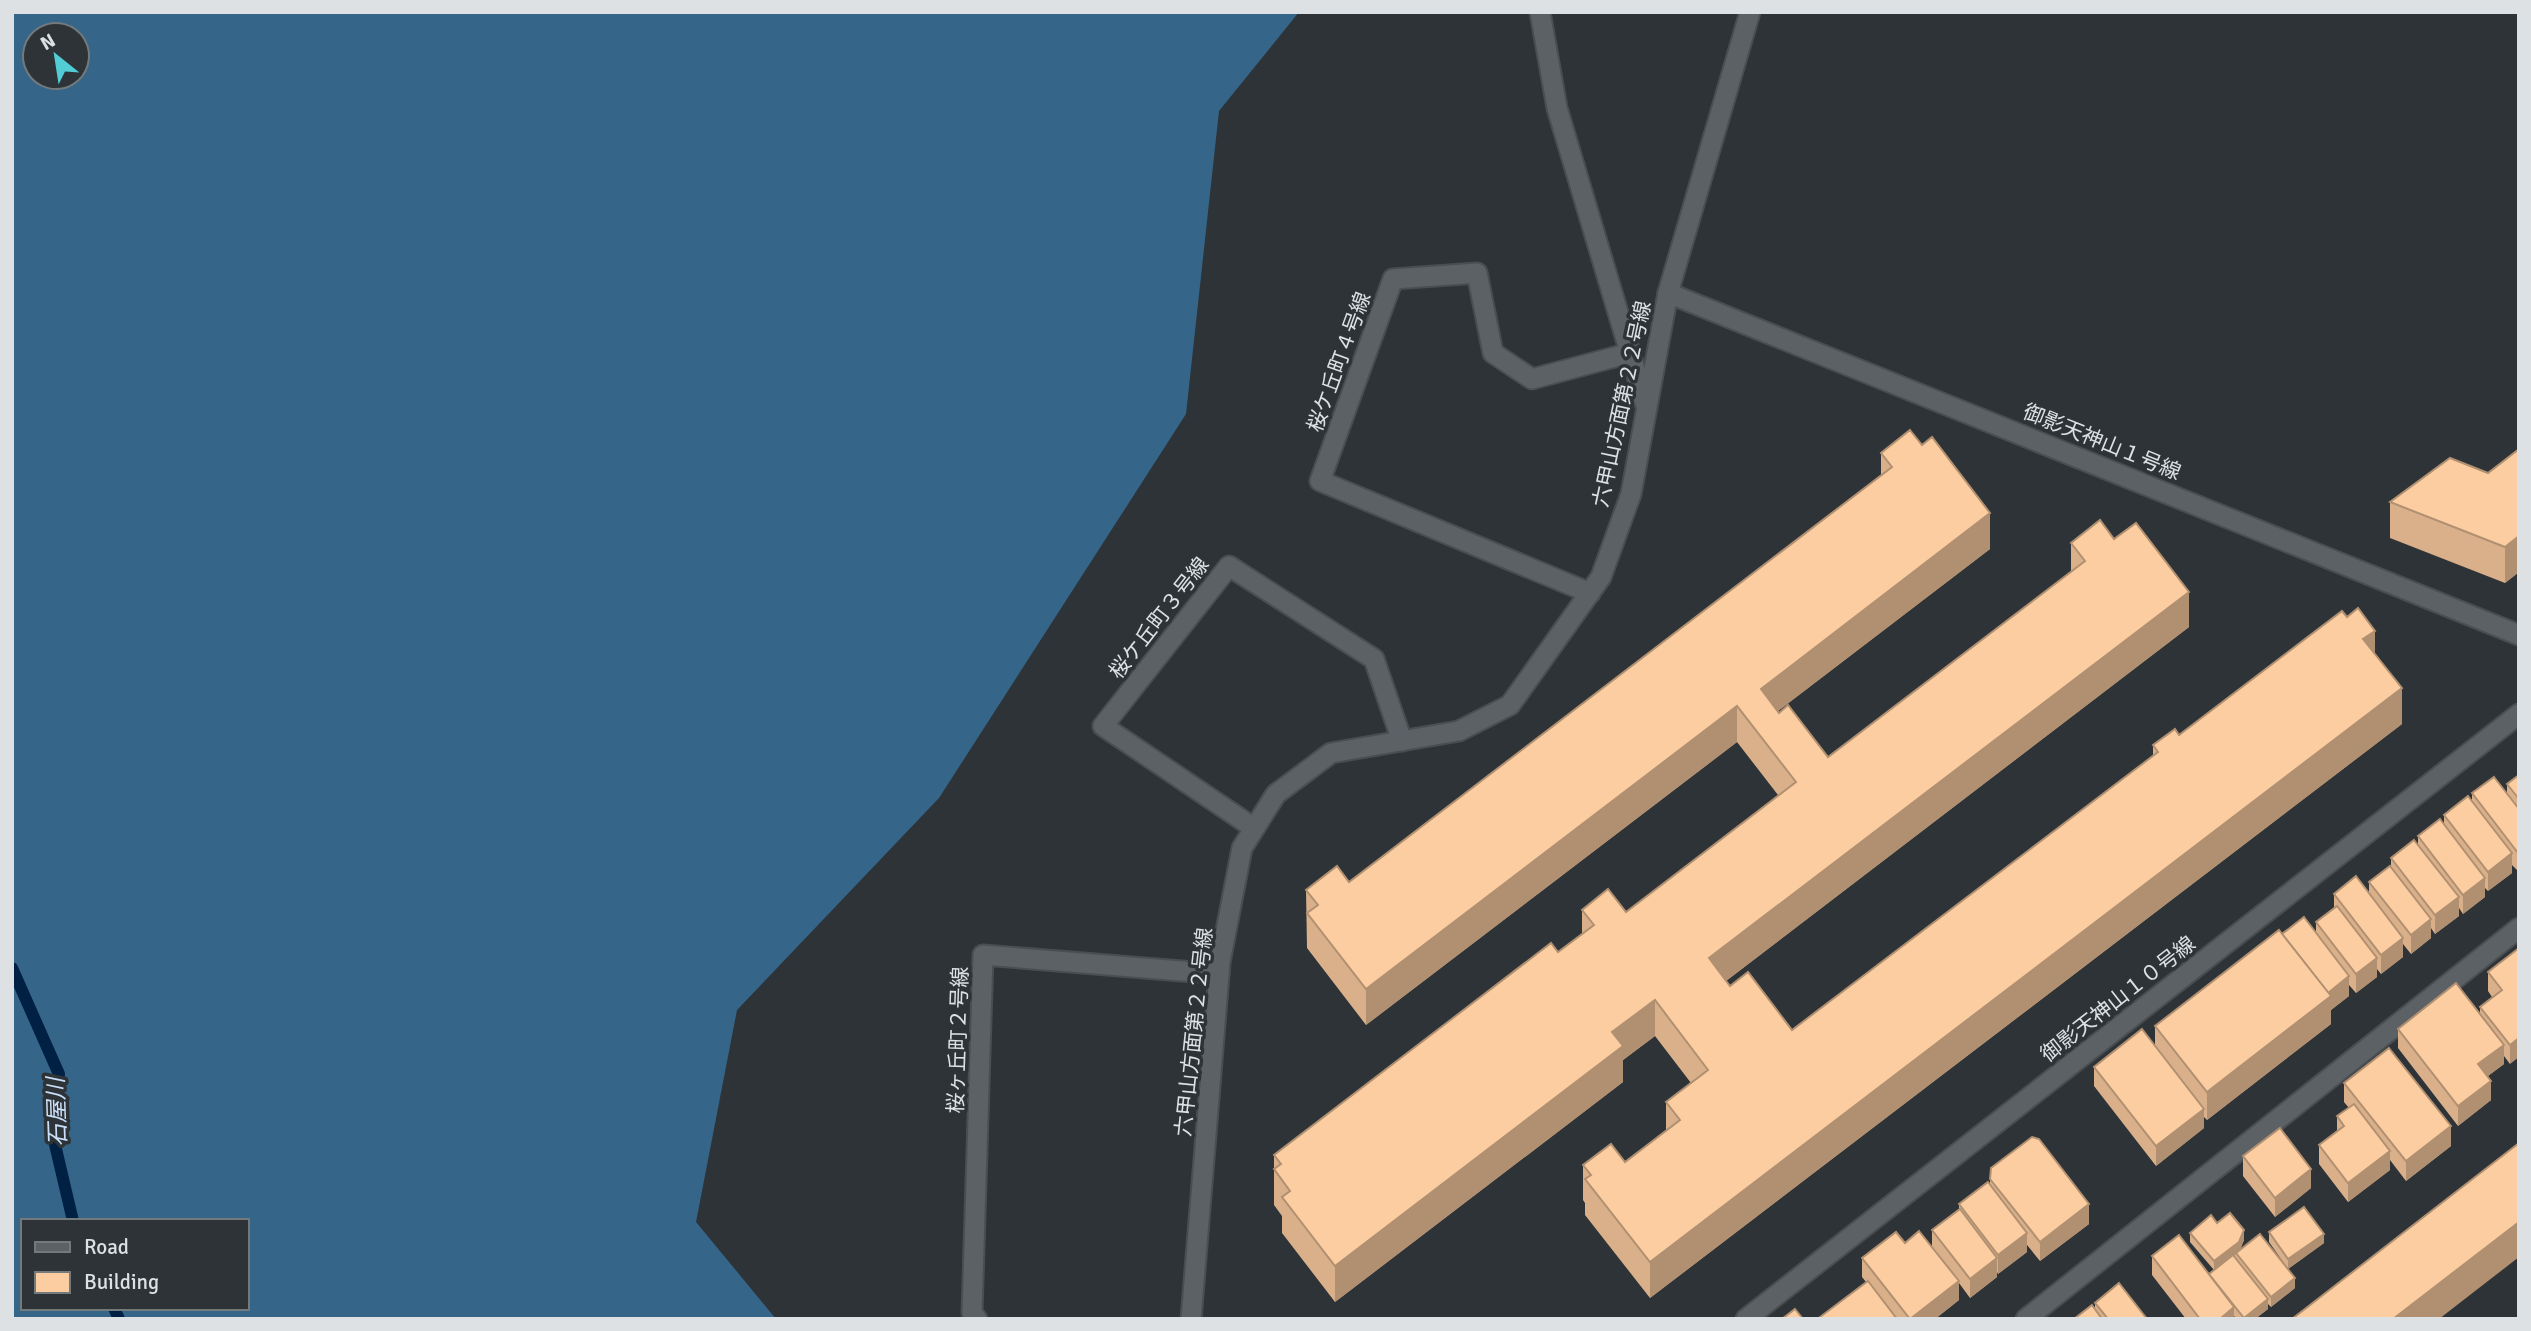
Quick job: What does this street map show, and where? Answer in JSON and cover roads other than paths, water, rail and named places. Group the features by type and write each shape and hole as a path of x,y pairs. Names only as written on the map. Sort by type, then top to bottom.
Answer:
{"street":[{"path":"1541,12 1557,108 1646,405"},
{"name":"六甲山方面第２２号線","path":"1191,1319 1219,974 1242,848 1276,794 1332,754 1459,732 1510,705 1601,577 1631,494 1668,293 1750,12"},
{"name":"桜ケ丘町４号線","path":"1590,593 1320,481 1394,279 1477,273 1493,352 1532,379 1630,353"},
{"name":"御影天神山１号線","path":"1668,293 2514,626"},
{"name":"桜ケ丘町３号線","path":"1254,828 1104,726 1229,566 1374,659 1402,741"},
{"name":"御影天神山１０号線","path":"1746,1319 2519,714"},
{"path":"2026,1319 2519,928"},
{"name":"桜ヶ丘町２号線","path":"977,1319 972,1313 983,955 1219,974"}],"waterway":[{"name":"石屋川","path":"12,968 59,1074 53,1136 73,1219"},
{"name":"石屋川","path":"115,1310 119,1319"}]}
